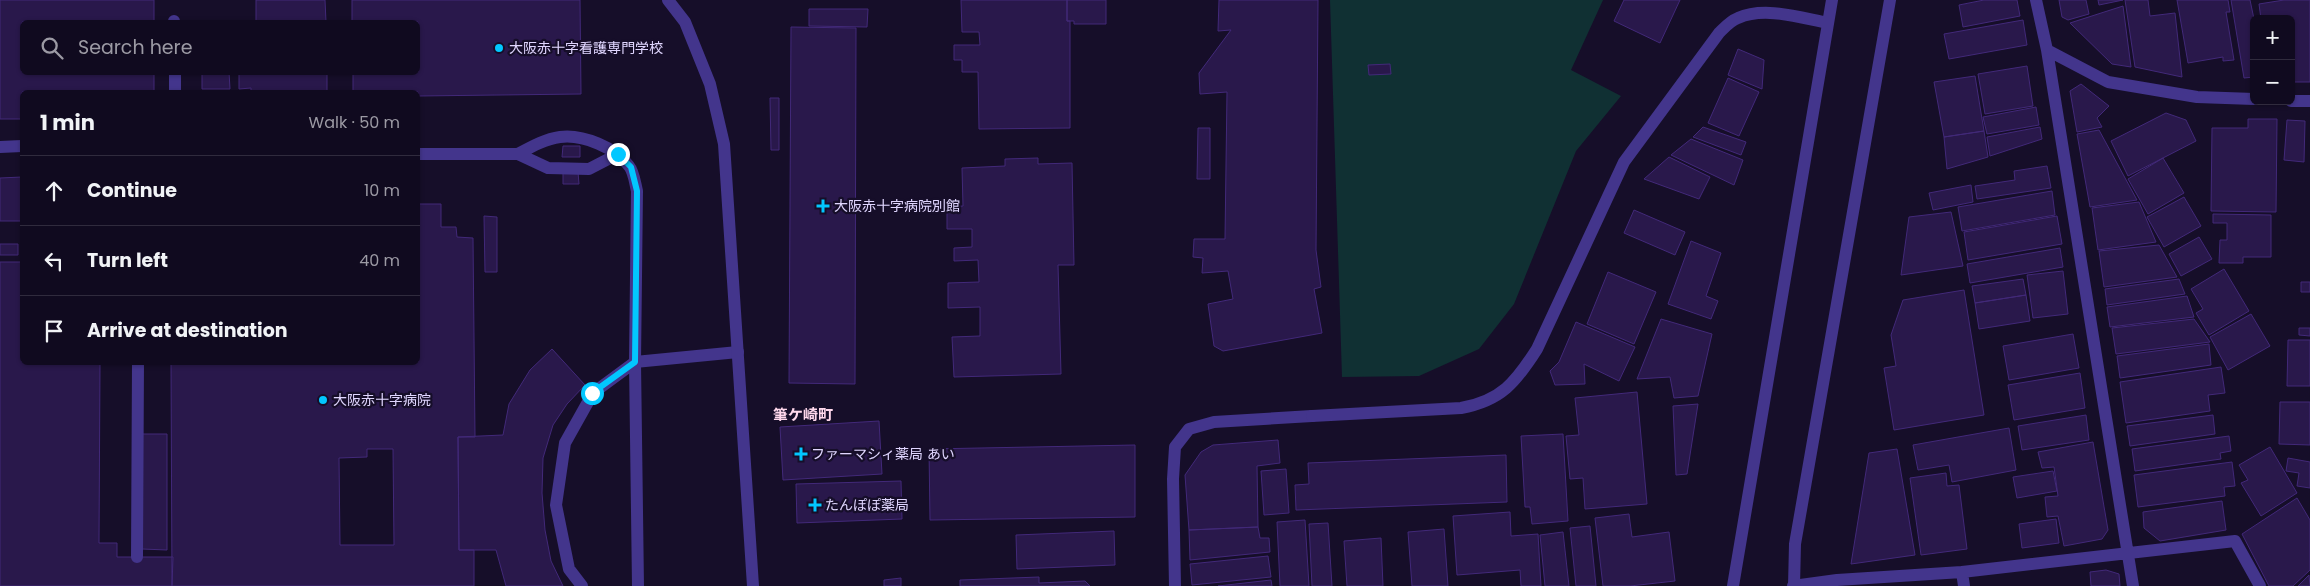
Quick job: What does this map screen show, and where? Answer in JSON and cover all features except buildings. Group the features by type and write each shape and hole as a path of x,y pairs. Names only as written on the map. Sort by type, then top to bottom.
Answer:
{"street":[{"path":"668,0 685,22 710,84 724,144 753,586"},
{"path":"1733,586 1832,0"},
{"path":"1890,0 1795,544 1794,586 1837,580 1962,572 2235,541 2260,586"},
{"path":"2036,0 2047,50 2133,586"},
{"path":"1175,586 1173,479 1175,447 1189,429 1214,422 1462,408 1478,405 1496,397 1510,386 1522,372 1537,349 1624,162 1719,33 1731,22 1753,14 1771,13 1828,23"},
{"path":"2047,50 2108,82 2197,96 2250,99"},
{"path":"175,75 175,90"},
{"path":"2295,101 2310,101"},
{"path":"518,154 544,141 561,137 589,140 618,154 631,167 637,191 635,362 638,586"},
{"path":"0,147 20,146"},
{"path":"420,154 518,154 548,168 589,169 618,154"},
{"path":"582,586 569,569 556,505 565,442 592,393 635,362 738,352"},
{"path":"137,557 138,365"},
{"path":"1962,572 1964,586"}],"green space":[{"path":"1330,0 1603,0 1571,70 1621,96 1576,151 1514,304 1479,349 1419,376 1342,377"}],"place":[{"name":"大阪赤十字看護専門学校","path":"499,48"},
{"name":"大阪赤十字病院別館","path":"823,206"},
{"name":"大阪赤十字病院","path":"323,400"},
{"name":"ファーマシィ薬局 あい","path":"801,454"},
{"name":"たんぽぽ薬局","path":"815,505"}],"district":[{"name":"筆ケ崎町","path":"803,415"}],"route":[{"path":"592,393 635,362 637,191 631,167 618,154"}]}
